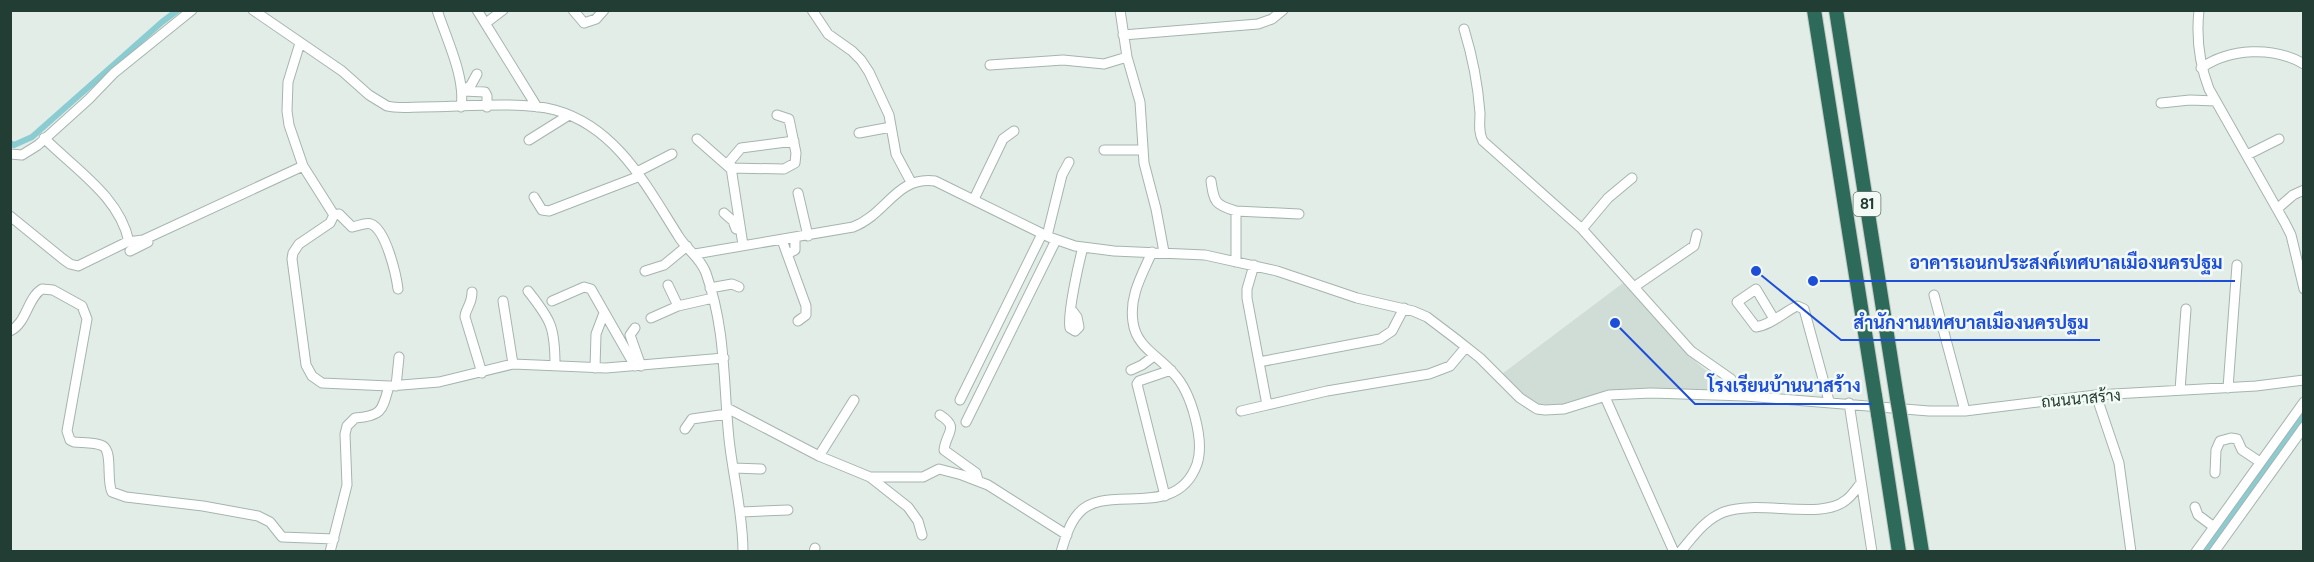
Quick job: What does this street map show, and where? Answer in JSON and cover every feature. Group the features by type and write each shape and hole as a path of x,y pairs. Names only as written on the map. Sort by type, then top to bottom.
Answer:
{"highway":[{"name":"81","path":"1814,10 1899,552"},
{"name":"81","path":"1836,10 1922,552"}],"street":[{"path":"10,154 22,155 44,138 89,99 114,73 192,10"},
{"path":"253,10 342,71 380,103 393,107 537,107 569,115 597,129 607,137 638,174 703,266 722,335 727,411 741,512 743,552"},
{"path":"437,10 463,91 461,107"},
{"path":"477,10 537,107"},
{"path":"486,23 503,10"},
{"path":"573,10 584,23 596,18 604,10"},
{"path":"695,254 843,230 865,223 911,182 896,154 884,101 861,60 828,34 812,10"},
{"path":"1120,10 1127,57 1140,102 1143,150 1164,252"},
{"path":"1123,35 1258,24 1272,19 1284,10"},
{"path":"2199,10 2197,38 2201,68 2216,101 2291,235 2304,289"},
{"path":"1464,29 1473,64 1481,139 1582,229 1691,351 1731,379 1739,396"},
{"path":"300,43 288,82 287,111 293,139 304,168 334,215"},
{"path":"2201,68 2222,57 2240,53 2282,53 2304,64"},
{"path":"990,64 1063,60 1104,63 1127,57"},
{"path":"463,91 471,85 477,74"},
{"path":"463,91 484,92 487,96 487,107"},
{"path":"2161,104 2190,100 2216,101"},
{"path":"529,140 569,115"},
{"path":"697,139 730,168 790,167 797,159 789,119 777,115"},
{"path":"859,133 877,130 892,132"},
{"path":"974,199 1003,139 1014,130"},
{"path":"44,138 105,195 123,223 130,247"},
{"path":"2247,155 2279,139"},
{"path":"741,246 730,161 741,148 794,141"},
{"path":"1104,150 1143,150"},
{"path":"534,197 542,210 549,211 638,174 672,154"},
{"path":"960,400 1044,235 1062,175 1069,162"},
{"path":"10,216 75,266 130,247 304,168"},
{"path":"1582,229 1608,198 1632,178"},
{"name":"ถนนนาสร้าง","path":"911,182 935,181 1044,235 1083,248 1198,254 1236,261 1307,280 1357,298 1404,308 1427,317 1466,347 1520,398 1537,409 1545,411 1564,409 1605,397 1631,393 1739,396 1829,401 1929,411 1965,411 2096,395 2228,388 2304,380"},
{"path":"1211,181 1216,202 1221,207 1236,211 1299,214"},
{"path":"2277,208 2293,195 2304,190"},
{"path":"798,193 808,236"},
{"path":"1236,211 1236,261"},
{"path":"724,213 733,221 741,246"},
{"path":"334,215 339,214 352,227 368,223 373,225 384,241 393,264 398,289"},
{"path":"334,215 330,223 299,244 293,253 292,272 306,365 312,376 322,383 393,386 439,382 513,364 595,368 724,358"},
{"path":"1634,287 1691,248 1696,243 1697,234"},
{"path":"787,254 795,250 795,238"},
{"path":"782,240 806,306 806,315 798,321"},
{"path":"966,422 1056,240"},
{"path":"645,271 664,264 687,246"},
{"path":"1071,309 1083,248"},
{"path":"1061,552 1078,514 1089,506 1112,501 1165,496 1178,489 1193,474 1200,450 1199,436 1188,398 1182,384 1171,370 1154,356 1136,336 1132,308 1135,292 1152,252"},
{"path":"1254,265 1247,289 1247,298 1267,405"},
{"path":"2228,388 2237,265"},
{"path":"710,288 732,284 740,287"},
{"path":"668,285 678,306"},
{"path":"552,301 584,286 588,287 594,293 638,366"},
{"path":"10,331 18,326 34,297 42,289 53,290 82,306 85,310 87,319 67,431 70,440 74,442 105,448 109,458 108,483 112,492 126,497 203,506 258,516 270,522 282,537 334,539"},
{"path":"528,291 552,327 555,365"},
{"path":"472,292 471,304 465,317 482,373"},
{"path":"1934,295 1965,411"},
{"path":"651,318 678,306 713,298"},
{"path":"503,301 513,364"},
{"path":"1774,319 1797,306 1804,309 1829,401"},
{"path":"1260,362 1380,339 1392,331 1404,308"},
{"path":"2180,390 2186,309"},
{"path":"595,368 596,334 604,312"},
{"path":"2230,360 2235,351 2238,320"},
{"path":"634,328 630,335 638,366"},
{"path":"1241,411 1327,391 1436,372 1450,366 1466,347"},
{"path":"1131,369 1142,365 1154,356"},
{"path":"330,552 347,485 344,443 347,426 355,418 373,417 383,408 393,386 399,357"},
{"path":"1165,496 1137,384 1139,381 1171,370"},
{"path":"2096,395 2119,463 2131,552"},
{"path":"1605,397 1674,552"},
{"path":"819,456 854,400"},
{"path":"2196,552 2304,402"},
{"path":"1854,403 1870,550"},
{"path":"685,429 692,419 727,411 819,456 870,477 908,507 918,521 922,535"},
{"path":"940,415 951,423 944,450 976,473 978,480"},
{"path":"2214,552 2304,427"},
{"path":"2215,473 2216,450 2220,441 2224,439 2237,439 2242,450 2260,462"},
{"path":"734,468 761,469"},
{"path":"870,477 922,477 939,469 978,480 1067,535"},
{"path":"1680,552 1709,520 1724,512 1738,508 1763,506 1796,509 1833,507 1846,501 1861,483"},
{"path":"2195,507 2198,515 2214,527"},
{"path":"741,512 788,510"}],"shaded area":[{"path":"1623,283 1697,363 1721,383 1728,394 1622,392 1550,408 1531,403 1502,374"}],"waterway":[{"path":"10,143 14,145 32,137 178,10"},
{"path":"2205,552 2304,414"}],"place":[{"name":"สำนักงานเทศบาลเมืองนครปฐม","path":"1756,271"},
{"name":"อาคารเอนกประสงค์เทศบาลเมืองนครปฐม","path":"1813,281"},
{"name":"โรงเรียนบ้านนาสร้าง","path":"1615,323"}]}
